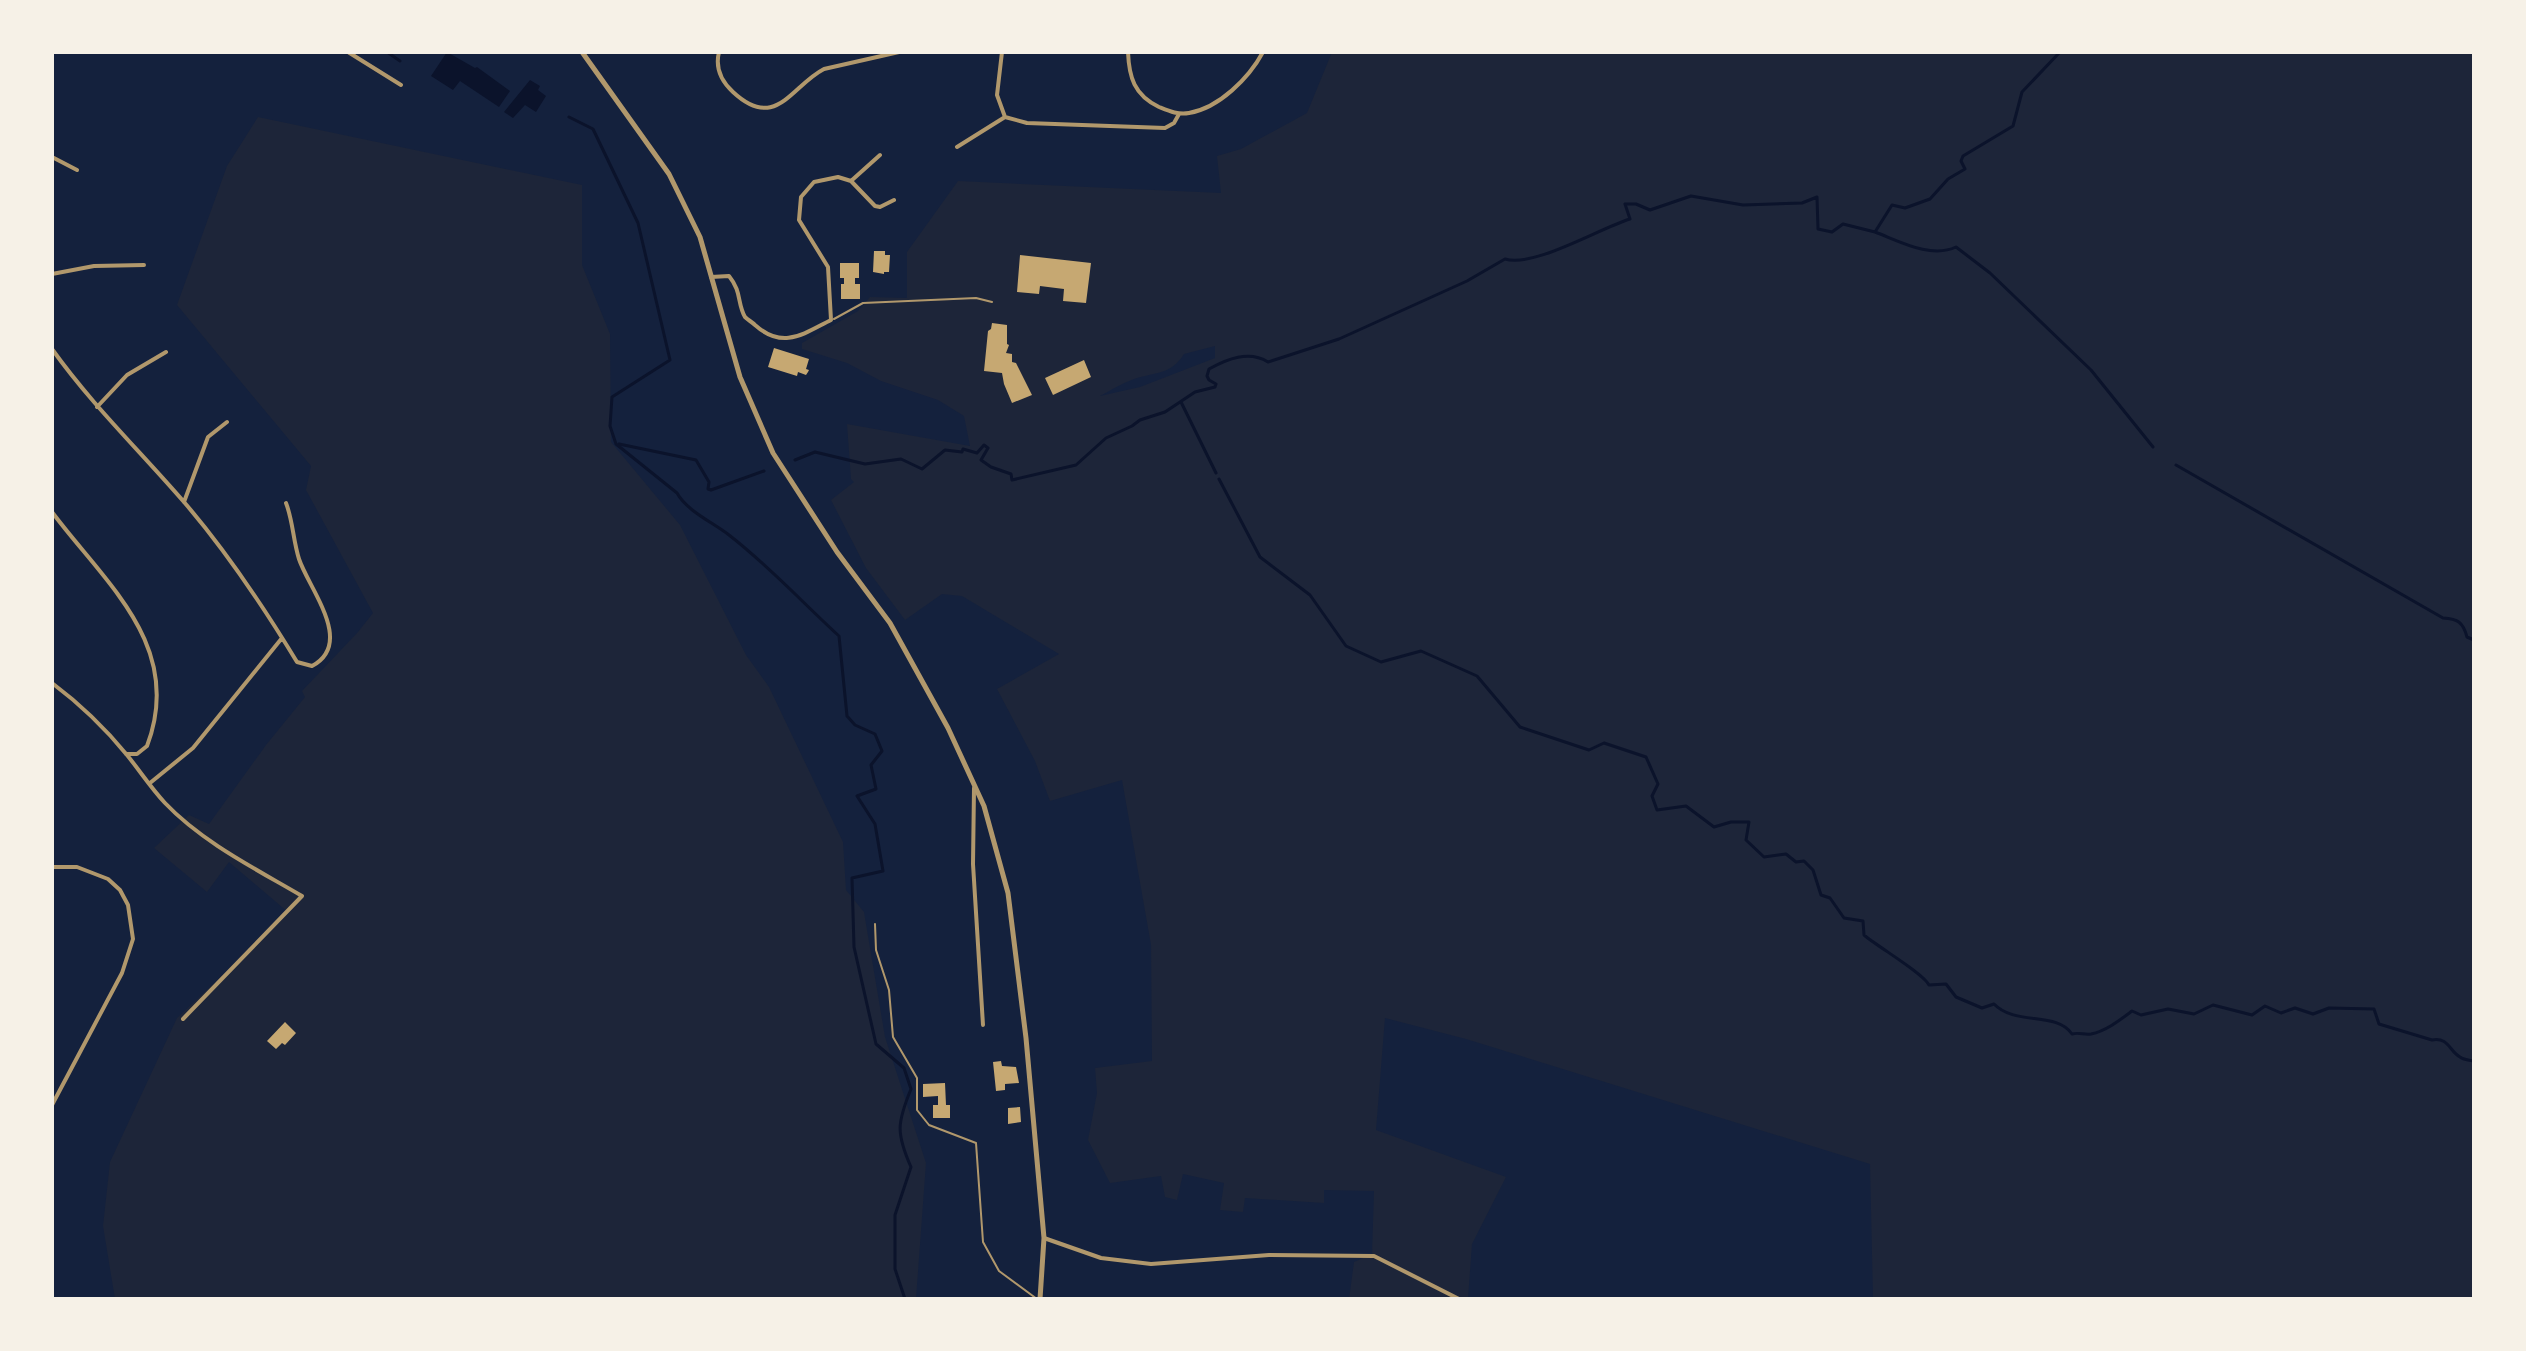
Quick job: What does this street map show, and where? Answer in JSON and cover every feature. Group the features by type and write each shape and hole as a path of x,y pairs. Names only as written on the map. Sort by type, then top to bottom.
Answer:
{"street":[{"path":"348,52 401,85"},
{"path":"582,52 669,174 700,237 738,373 773,453 837,552 890,623 974,781 998,852 1010,906 1026,1038 1044,1238 1038,1299"},
{"path":"719,52 718,66 726,84 740,97 765,108 789,100 813,75 824,69 899,52"},
{"path":"1002,52 997,95 1005,117"},
{"path":"1128,52 1129,76 1146,101 1179,114 1202,109 1218,99 1243,80 1263,52"},
{"path":"957,147 1005,117 1027,123 1165,128 1174,123 1179,114"},
{"path":"851,181 880,155"},
{"path":"52,157 77,170"},
{"path":"711,277 729,276 738,287 745,316 775,338 796,338 831,320 828,267 799,220 801,197 814,182 832,177 851,181 875,206 880,207 894,200"},
{"path":"52,274 78,268 144,265"},
{"path":"52,349 97,407 184,502 238,570 297,662 312,666 325,655 329,643 329,621 304,574 286,503"},
{"path":"97,407 127,375 166,352"},
{"path":"184,502 208,437 227,422"},
{"path":"52,512 126,603 144,635 154,671 155,717 147,746 137,754 126,754"},
{"path":"149,784 193,748 282,638"},
{"path":"52,683 79,703 166,804 192,827 302,896 183,1019"},
{"path":"974,781 973,864 983,1025"},
{"path":"52,867 77,867 108,879 120,890 128,905 133,939 122,973 52,1105"},
{"path":"1044,1238 1101,1258 1151,1264 1269,1255 1374,1256 1459,1299"}],"lane":[{"path":"831,320 863,303 976,298 992,302"},
{"path":"875,924 876,950 889,990 893,1037 917,1078 917,1110 929,1125 976,1143 983,1242 999,1271 1038,1299"}],"shaded area":[{"path":"447,52 477,67 510,91 499,107 460,81 453,90 431,76"},
{"path":"1332,52 2474,52 2474,1299 1873,1299 1870,1164 1466,1039 1385,1018 1376,1130 1506,1177 1472,1244 1468,1299 1349,1299 1354,1262 1372,1254 1374,1191 1324,1190 1324,1203 1245,1198 1243,1212 1220,1210 1224,1183 1183,1174 1177,1200 1165,1197 1161,1176 1110,1183 1088,1140 1097,1093 1095,1068 1152,1061 1151,945 1122,780 1050,801 1035,761 997,689 1059,654 962,596 942,594 905,620 866,568 831,500 854,482 851,479 847,424 970,446 964,416 938,400 881,381 847,363 802,349 802,343 858,311 870,297 907,298 907,252 958,181 1221,193 1217,156 1241,149 1307,113","holes":["1215,346 1215,358 1140,387 1100,396 1130,381 1162,372 1174,366 1184,354"]},
{"path":"530,80 540,86 538,90 546,96 536,112 525,105 513,118 504,112"},
{"path":"258,117 582,185 582,265 610,334 611,442 680,525 746,655 769,687 843,842 846,890 864,912 885,1037 926,1163 916,1299 115,1299 103,1226 110,1162 177,1018 289,913 229,862 207,892 154,848 189,815 209,824 305,697 302,691 373,613 306,490 311,466 177,305 227,166"}],"building":[{"path":"874,251 885,251 885,255 890,255 889,272 873,272"},
{"path":"1020,255 1091,263 1086,303 1063,301 1064,289 1040,286 1039,294 1017,292"},
{"path":"840,263 859,263 859,278 855,278 855,284 860,284 860,299 841,299 844,278 840,278"},
{"path":"992,323 1007,325 1009,345 1006,353 1012,354 1012,362 1016,363 1032,395 1012,403 1002,373 984,371 988,331"},
{"path":"774,348 809,359 806,375 798,372 797,376 768,367"},
{"path":"1084,360 1091,377 1053,395 1045,378"},
{"path":"285,1022 296,1033 285,1045 282,1043 276,1049 267,1041"},
{"path":"1001,1061 1002,1066 1016,1067 1019,1083 1005,1084 1005,1090 996,1091 993,1062"},
{"path":"945,1083 950,1118 933,1118 933,1105 938,1105 938,1096 923,1097 923,1084"},
{"path":"1020,1107 1021,1122 1008,1124 1008,1108"}],"waterway":[{"path":"387,52 400,61"},
{"path":"795,460 815,452 865,464 901,459 922,469 945,450 962,452 963,449 977,453 984,445 988,448 981,460 1011,474 1012,480 1076,465 1106,438 1140,420 1165,412 1195,392 1215,387 1216,384 1207,376 1209,369 1216,365 1246,356 1268,362 1339,339 1467,281 1505,259 1533,258 1549,253 1630,219 1625,204 1636,204 1650,210 1691,196 1743,205 1802,203 1817,197 1818,229 1832,232 1843,224 1875,232 1892,205 1905,208 1930,199 1948,179 1965,169 1961,161 1963,156 2013,126 2022,92 2060,52"},
{"path":"569,117 593,129 638,223 670,360 612,397 610,426 616,444 677,493 693,511 722,530 771,571 839,636 847,716 855,725 875,734 882,751 871,765 876,789 857,796 875,824 883,871 852,878 854,947 876,1044 904,1068 911,1089 900,1128 911,1167 895,1215 895,1269 905,1299"},
{"path":"1875,232 1926,250 1956,247 1990,273 2091,370 2153,447"},
{"path":"1181,402 1216,473"},
{"path":"619,444 696,460 711,490 764,471"},
{"path":"2176,465 2443,618 2459,622 2467,637 2474,640"},
{"path":"1219,479 1260,557 1310,595 1346,646 1381,662 1421,651 1477,676 1520,727 1589,750 1604,743 1646,757 1658,784 1652,796 1657,810 1686,806 1714,827 1731,822 1749,822 1746,840 1764,857 1786,854 1796,862 1804,861 1813,870 1821,895 1830,898 1844,918 1863,921 1864,935 1929,985 1946,984 1956,997 1982,1008 1994,1004 2013,1015 2056,1023 2072,1034 2097,1033 2132,1011 2141,1015 2168,1009 2194,1014 2213,1005 2252,1015 2265,1006 2281,1013 2295,1008 2313,1014 2329,1008 2374,1009 2379,1024 2445,1042 2462,1058 2474,1061"}]}
